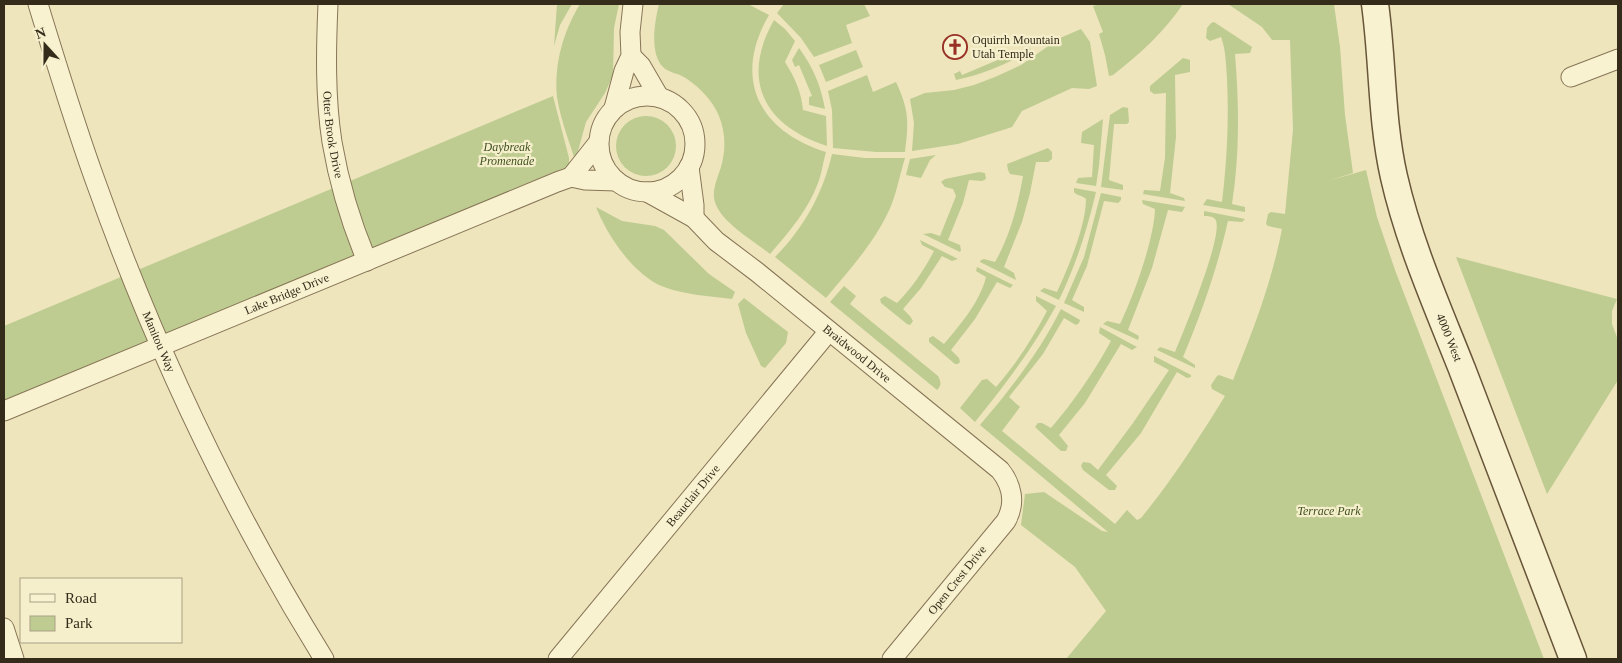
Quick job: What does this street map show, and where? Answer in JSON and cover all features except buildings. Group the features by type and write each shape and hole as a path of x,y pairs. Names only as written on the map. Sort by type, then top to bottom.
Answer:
{"main road":[{"name":"4000 West","path":"1375,4 1387,140 1393,175 1402,208 1423,269 1573,659"}],"street":[{"name":"Manitou Way","path":"38,4 58,72 95,181 161,346 214,460 248,526 324,659"},
{"name":"Otter Brook Drive","path":"328,4 326,32 327,84 332,142 351,217 367,260"},
{"path":"614,108 624,71 631,56 630,32 633,4"},
{"path":"631,56 641,66 659,97"},
{"path":"1571,77 1618,59"},
{"path":"640,96 659,97 669,100 678,107 691,124 695,146 693,157 689,167 676,182 658,191 636,191 616,181 603,164 598,144 602,124 621,102 640,96"},
{"name":"Lake Bridge Drive","path":"4,411 571,177 598,144"},
{"path":"689,167 694,218"},
{"name":"Lake Bridge Drive","path":"571,177 585,180 616,181"},
{"name":"Braidwood Drive","path":"647,192 694,218 716,241 757,272 1000,470 1008,482 1012,495"},
{"name":"Beauclair Drive","path":"558,659 829,331"},
{"name":"Open Crest Drive","path":"892,659 1006,521 1011,508 1012,495"},
{"path":"4,628 14,659"}],"green space":[{"path":"557,4 572,4 560,25 554,46"},
{"path":"580,4 619,4 614,28 613,75 605,93 586,122 578,151 574,157 560,112 556,85 558,60 564,37"},
{"path":"659,4 748,4 769,15 758,38 753,60 753,81 759,100 769,116 784,131 803,143 826,152 814,193 791,229 770,254 733,226 716,205 714,193 722,164 724,147 722,126 716,110 703,92 686,78 663,67 659,61 656,54 654,36"},
{"path":"784,4 864,4 870,16 846,25 852,43 814,57 801,38 777,13"},
{"path":"1100,4 1183,4 1168,24 1142,51 1113,75 1109,76 1099,34 1103,32 1093,6"},
{"name":"Terrace Park","path":"1228,4 1334,4 1353,173 1328,181 1366,170 1377,217 1395,270 1544,659 1066,659 1106,611 1075,567 1021,525 1025,494 1044,492 1102,531 1108,532 980,425 1024,369 1044,340 1061,309 1080,320 1076,325 1064,318 1043,354 1009,397 1020,407 1002,431 1115,524 1127,510 1137,520 1141,518 1175,473 1225,396 1212,389 1211,385 1219,375 1233,380 1267,287 1282,229 1266,224 1268,214 1271,212 1285,214 1293,130 1290,40 1272,40 1262,27"},
{"path":"774,20 795,41 785,62 797,85 803,110 826,116 827,146 805,137 787,126 774,113 764,98 759,81 759,62 764,42"},
{"path":"1214,22 1252,47 1250,53 1235,54 1238,129 1232,204 1245,207 1245,212 1203,205 1207,199 1222,202 1228,125 1228,94 1223,42 1221,37 1210,41 1206,38 1207,28"},
{"path":"1081,29 1090,42 1097,86 1089,89 1072,88 1022,111 1012,127 958,144 912,151 914,123 910,99 925,93 954,90 974,85 995,77 1021,65 1060,38"},
{"path":"1029,47 1031,50 1004,64 976,75 956,80 954,74 960,71 962,75"},
{"path":"799,48 816,77 825,109 809,105 809,97 812,96 799,65 795,67 792,60"},
{"path":"856,50 863,67 826,82 819,65"},
{"path":"1183,58 1190,60 1190,72 1175,75 1176,137 1170,193 1184,198 1185,201 1143,194 1144,190 1160,191 1165,158 1166,93 1154,94 1150,91 1150,86"},
{"path":"867,75 873,92 896,82 907,116 905,152 876,152 833,148 832,110 828,91"},
{"name":"Daybreak Promenade","path":"553,96 569,158 569,166 4,401 4,326"},
{"path":"1123,107 1128,108 1129,122 1127,124 1114,124 1109,180 1123,185 1123,190 1101,187 1110,115"},
{"path":"640,116 652,116 663,121 671,129 676,140 674,158 663,171 652,176 640,176 629,171 621,163 616,152 616,140 621,129 629,121"},
{"path":"1103,119 1096,186 1076,183 1078,178 1092,177 1094,145 1081,143 1082,132"},
{"path":"1048,148 1052,152 1052,159 1048,162 1036,162 1022,222 1004,267 1014,273 1016,280 980,262 984,259 995,262 1005,242 1016,209 1023,176 1010,174 1007,164"},
{"path":"832,154 865,158 905,158 893,200 885,219 862,254 826,298 775,257 795,234 811,209 818,196"},
{"path":"936,155 930,160 921,178 906,175 910,159"},
{"path":"979,172 985,173 986,179 982,181 969,180 963,203 948,240 960,245 960,252 923,234 931,233 940,236 956,196 953,189 945,187 941,182 945,179"},
{"path":"1074,188 1096,192 1071,274 1059,300 1040,291 1044,288 1057,292 1076,247 1083,222 1086,199 1075,193"},
{"path":"1101,193 1121,197 1121,200 1118,203 1104,201 1087,266 1072,300 1084,307 1084,312 1064,303 1084,257"},
{"path":"1142,200 1185,207 1182,212 1168,210 1152,268 1128,330 1139,336 1138,340 1103,324 1107,321 1120,324 1142,267 1151,236 1155,209 1143,204"},
{"path":"596,207 622,221 655,226 664,230 709,274 735,292 732,299 680,292 653,282 632,264 614,242"},
{"path":"1204,211 1245,219 1242,222 1228,221 1208,290 1183,357 1195,365 1195,368 1157,350 1160,347 1175,352 1202,284 1217,227 1215,219 1204,216"},
{"path":"920,240 958,259 952,261 942,256 921,288 903,309 913,321 910,325 881,303 880,299 885,296 897,303 926,265 934,251 922,245"},
{"path":"1456,257 1617,299 1612,311 1612,324 1618,340 1618,380 1547,494"},
{"path":"977,267 1013,285 1010,288 997,282 975,319 951,350 959,358 960,362 955,364 929,342 929,338 933,336 944,344 969,313 986,277 976,271"},
{"path":"844,286 856,296 850,304 938,376 941,383 937,390 830,302"},
{"path":"1036,296 1056,306 1018,366 975,422 960,408 982,380 987,379 996,387 1024,350 1047,311 1036,301"},
{"path":"744,298 788,332 786,343 765,368 761,366 746,333 738,304"},
{"path":"1100,327 1137,347 1132,350 1121,344 1085,403 1059,435 1068,446 1066,451 1061,451 1035,427 1038,423 1042,423 1051,428 1091,375 1111,341 1099,333"},
{"path":"1154,356 1191,375 1191,377 1187,378 1177,372 1141,433 1106,475 1117,486 1115,490 1109,490 1083,470 1081,466 1083,462 1090,463 1098,470 1169,370 1154,362"}],"place":[{"name":"Oquirrh Mountain Utah Temple","path":"955,47"}]}
